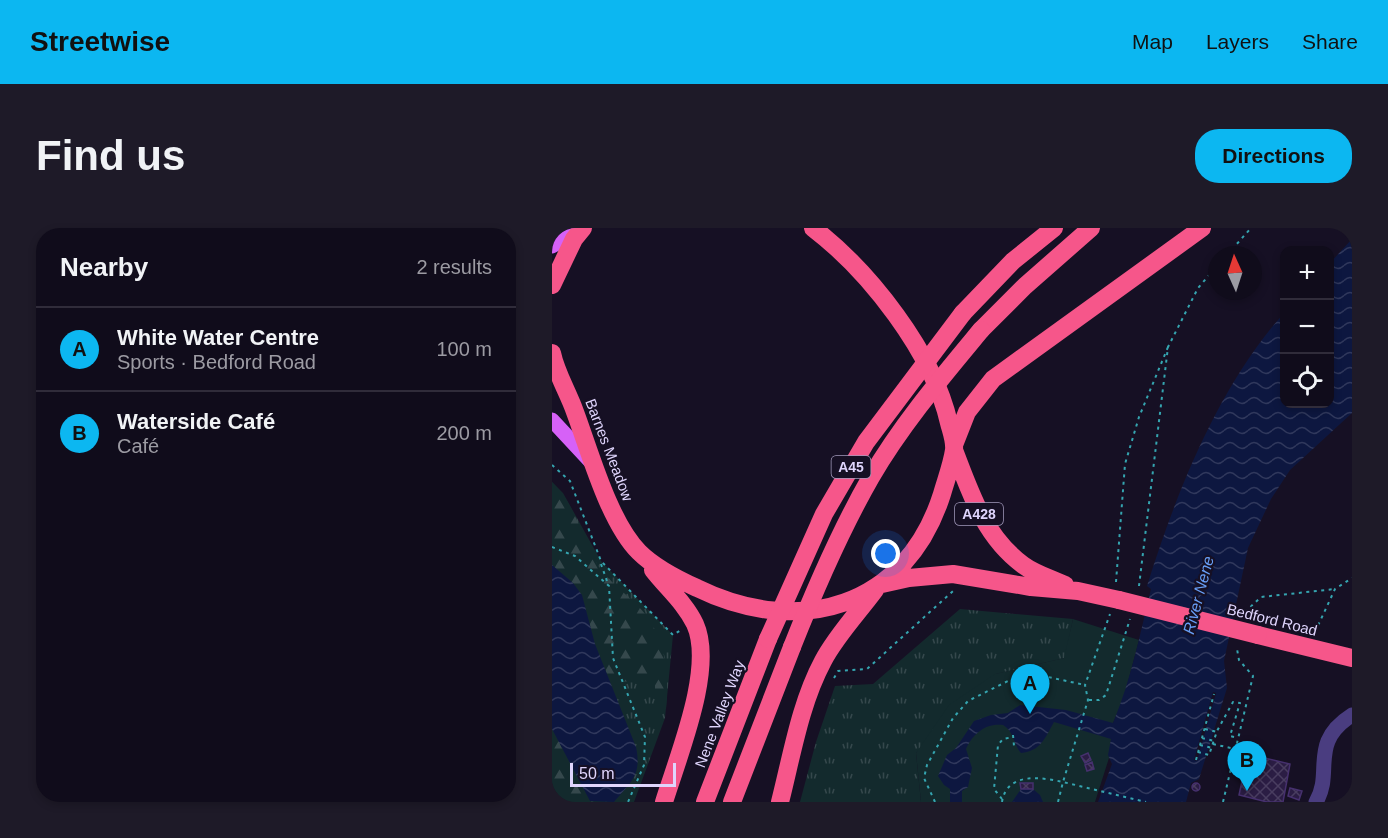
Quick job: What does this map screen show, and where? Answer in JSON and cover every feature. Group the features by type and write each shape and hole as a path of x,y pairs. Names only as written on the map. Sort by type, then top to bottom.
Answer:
{"highway":[{"path":"552,285 574,239 583,228"},
{"path":"813,228 864,276 894,314 926,364 940,392 954,448"},
{"name":"Nene Valley Way","path":"705,802 768,639 824,514 866,442 963,313 1013,261 1054,228"},
{"name":"A45","path":"732,802 817,584 872,477 932,388 981,330 1024,286 1091,228"},
{"name":"Barnes Meadow","path":"552,353 593,464 619,522 639,552 683,582 750,609 795,613 820,610 879,586 924,537 939,503 954,448 967,412 993,379 1202,228"},
{"name":"Bedford Road","path":"954,448 980,517 993,537 1024,565 1078,591 1115,603 1352,658"},
{"path":"639,552 682,603 695,623 702,643 703,657 699,681 664,802"},
{"name":"Bedford Road","path":"879,586 909,578 953,574 1031,587 1078,591"},
{"path":"780,802 806,701 817,673 824,658 879,586"},
{"path":"741,802 753,751"}],"main road":[{"path":"552,246 583,228"},
{"path":"552,420 593,464"}],"lane":[{"path":"1316,802 1322,793 1322,763 1328,742 1339,723 1352,715"}],"path":[{"path":"1235,246 1251,228"},
{"path":"1058,802 1088,700 1085,685 1115,603 1125,464 1139,417 1168,347 1198,288 1208,276"},
{"path":"1139,586 1168,347"},
{"path":"552,547 575,556 609,586"},
{"path":"601,561 609,586 613,658 645,737 644,765 628,802"},
{"path":"1245,612 1261,597 1335,589 1352,578"},
{"path":"833,680 838,671 867,669 957,588"},
{"path":"1311,648 1318,622 1335,589"},
{"path":"1088,700 1099,700 1106,695 1130,619"},
{"path":"1223,802 1253,676 1239,660 1237,649"},
{"path":"934,802 924,778 927,765 953,718 968,701 1010,680 1039,675 1085,685"},
{"path":"1196,760 1214,694"},
{"path":"1198,752 1209,755 1216,732 1233,702 1240,703 1230,736 1238,738"},
{"path":"1204,729 1216,732"},
{"path":"1002,801 994,789 998,745 1013,736 1014,746"},
{"path":"1202,738 1213,744"},
{"path":"1200,745 1213,744 1235,749"},
{"path":"1002,801 1007,786 1015,780 1046,778 1146,802"}],"green space":[{"path":"552,482 563,493 601,561 673,635 665,718 634,802 552,802"},
{"path":"552,482 571,508 598,566 638,606 654,628 664,654 666,667 666,709 655,708 655,684 644,681 610,682 595,644 582,595 573,583 552,565"},
{"path":"960,609 1073,619 1065,658 996,674 916,753 921,802 800,802 816,742 835,686 873,684"},
{"path":"1073,619 1139,640 1124,697 1113,723 1109,758 1095,802 921,802 916,753 949,705 995,674 1064,658"},
{"path":"552,729 590,801 594,802 564,802 552,790"}],"water":[{"name":"River Nene","path":"1352,239 1352,413 1290,470 1271,499 1248,548 1224,661 1227,688 1199,779 1191,783 1186,802 1098,802 1112,764 1108,755 1111,739 1054,722 1038,747 1021,753 1009,731 1003,725 991,726 980,731 966,749 972,768 968,787 962,791 962,802 950,802 950,789 938,776 947,755 956,748 974,721 991,715 1008,713 1020,705 1066,710 1113,723 1139,640 1151,589 1147,586 1186,478 1219,407 1260,342 1280,318 1280,408 1334,408 1334,259"},
{"path":"552,565 573,583 582,595 595,644 636,747 637,765 634,778 614,802 590,801 552,729"},
{"path":"1021,789 1033,789 1040,795 1043,802 1012,802"}],"pier":[{"path":"1213,692 1216,693 1197,761 1194,760"}],"building":[{"path":"1088,753 1091,760 1085,763 1081,756"},
{"path":"1248,754 1290,764 1283,802 1267,802 1239,795"},
{"path":"1092,762 1094,769 1087,771 1085,765"},
{"path":"1020,783 1033,783 1033,789 1021,789"},
{"path":"1196,783 1200,787 1196,791 1192,787"},
{"path":"1290,788 1302,791 1299,800 1288,796"}],"place":[{"name":"White Water Centre","path":"1030,714"},
{"name":"Waterside Café","path":"1247,791"}]}
